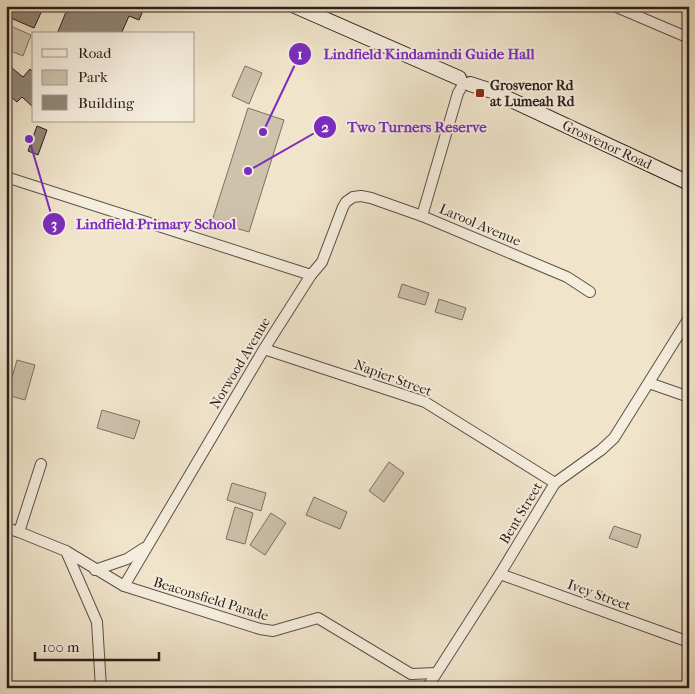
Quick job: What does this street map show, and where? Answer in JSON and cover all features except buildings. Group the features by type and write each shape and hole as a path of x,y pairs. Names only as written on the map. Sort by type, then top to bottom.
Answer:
{"street":[{"name":"Grosvenor Road","path":"295,6 463,84 492,91 689,182"},
{"path":"614,6 689,38"},
{"path":"422,216 458,93 463,84"},
{"path":"8,180 312,275"},
{"name":"Larool Avenue","path":"354,197 371,198 422,216 567,277 590,292"},
{"name":"Norwood Avenue","path":"124,586 264,348 322,262 342,207 354,197"},
{"name":"Bent Street","path":"427,688 500,574 555,483 601,450 614,438 689,318"},
{"name":"Napier Street","path":"264,348 425,402 555,483"},
{"path":"649,383 689,397"},
{"path":"19,532 40,464"},
{"name":"Beaconsfield Parade","path":"6,528 66,551 124,586 260,629 273,631 318,618 411,674 436,673"},
{"name":"Norwood Avenue","path":"95,570 128,559 148,545"},
{"path":"66,551 97,622 101,688"},
{"name":"Ivey Street","path":"500,574 689,642"}],"green space":[{"path":"6,24 31,35 23,56 6,49"},
{"path":"245,66 262,73 249,104 232,96"},
{"path":"248,108 284,120 249,232 212,221"},
{"path":"402,284 429,293 425,305 398,297"},
{"path":"439,299 466,308 462,320 435,312"},
{"path":"17,360 35,365 25,400 7,395"},
{"path":"102,410 140,421 134,439 97,428"},
{"path":"389,462 404,473 384,502 369,491"},
{"path":"232,483 266,493 261,511 227,500"},
{"path":"314,497 347,512 340,529 306,515"},
{"path":"235,507 253,513 245,544 226,539"},
{"path":"271,513 286,523 265,555 250,545"},
{"path":"614,526 641,535 637,548 609,538"}],"place":[{"name":"Grosvenor Rd at Lumeah Rd","path":"480,93"},
{"name":"Lindfield Kindamindi Guide Hall","path":"263,132"},
{"name":"Lindfield Primary School","path":"29,139"},
{"name":"Two Turners Reserve","path":"248,171"}]}
